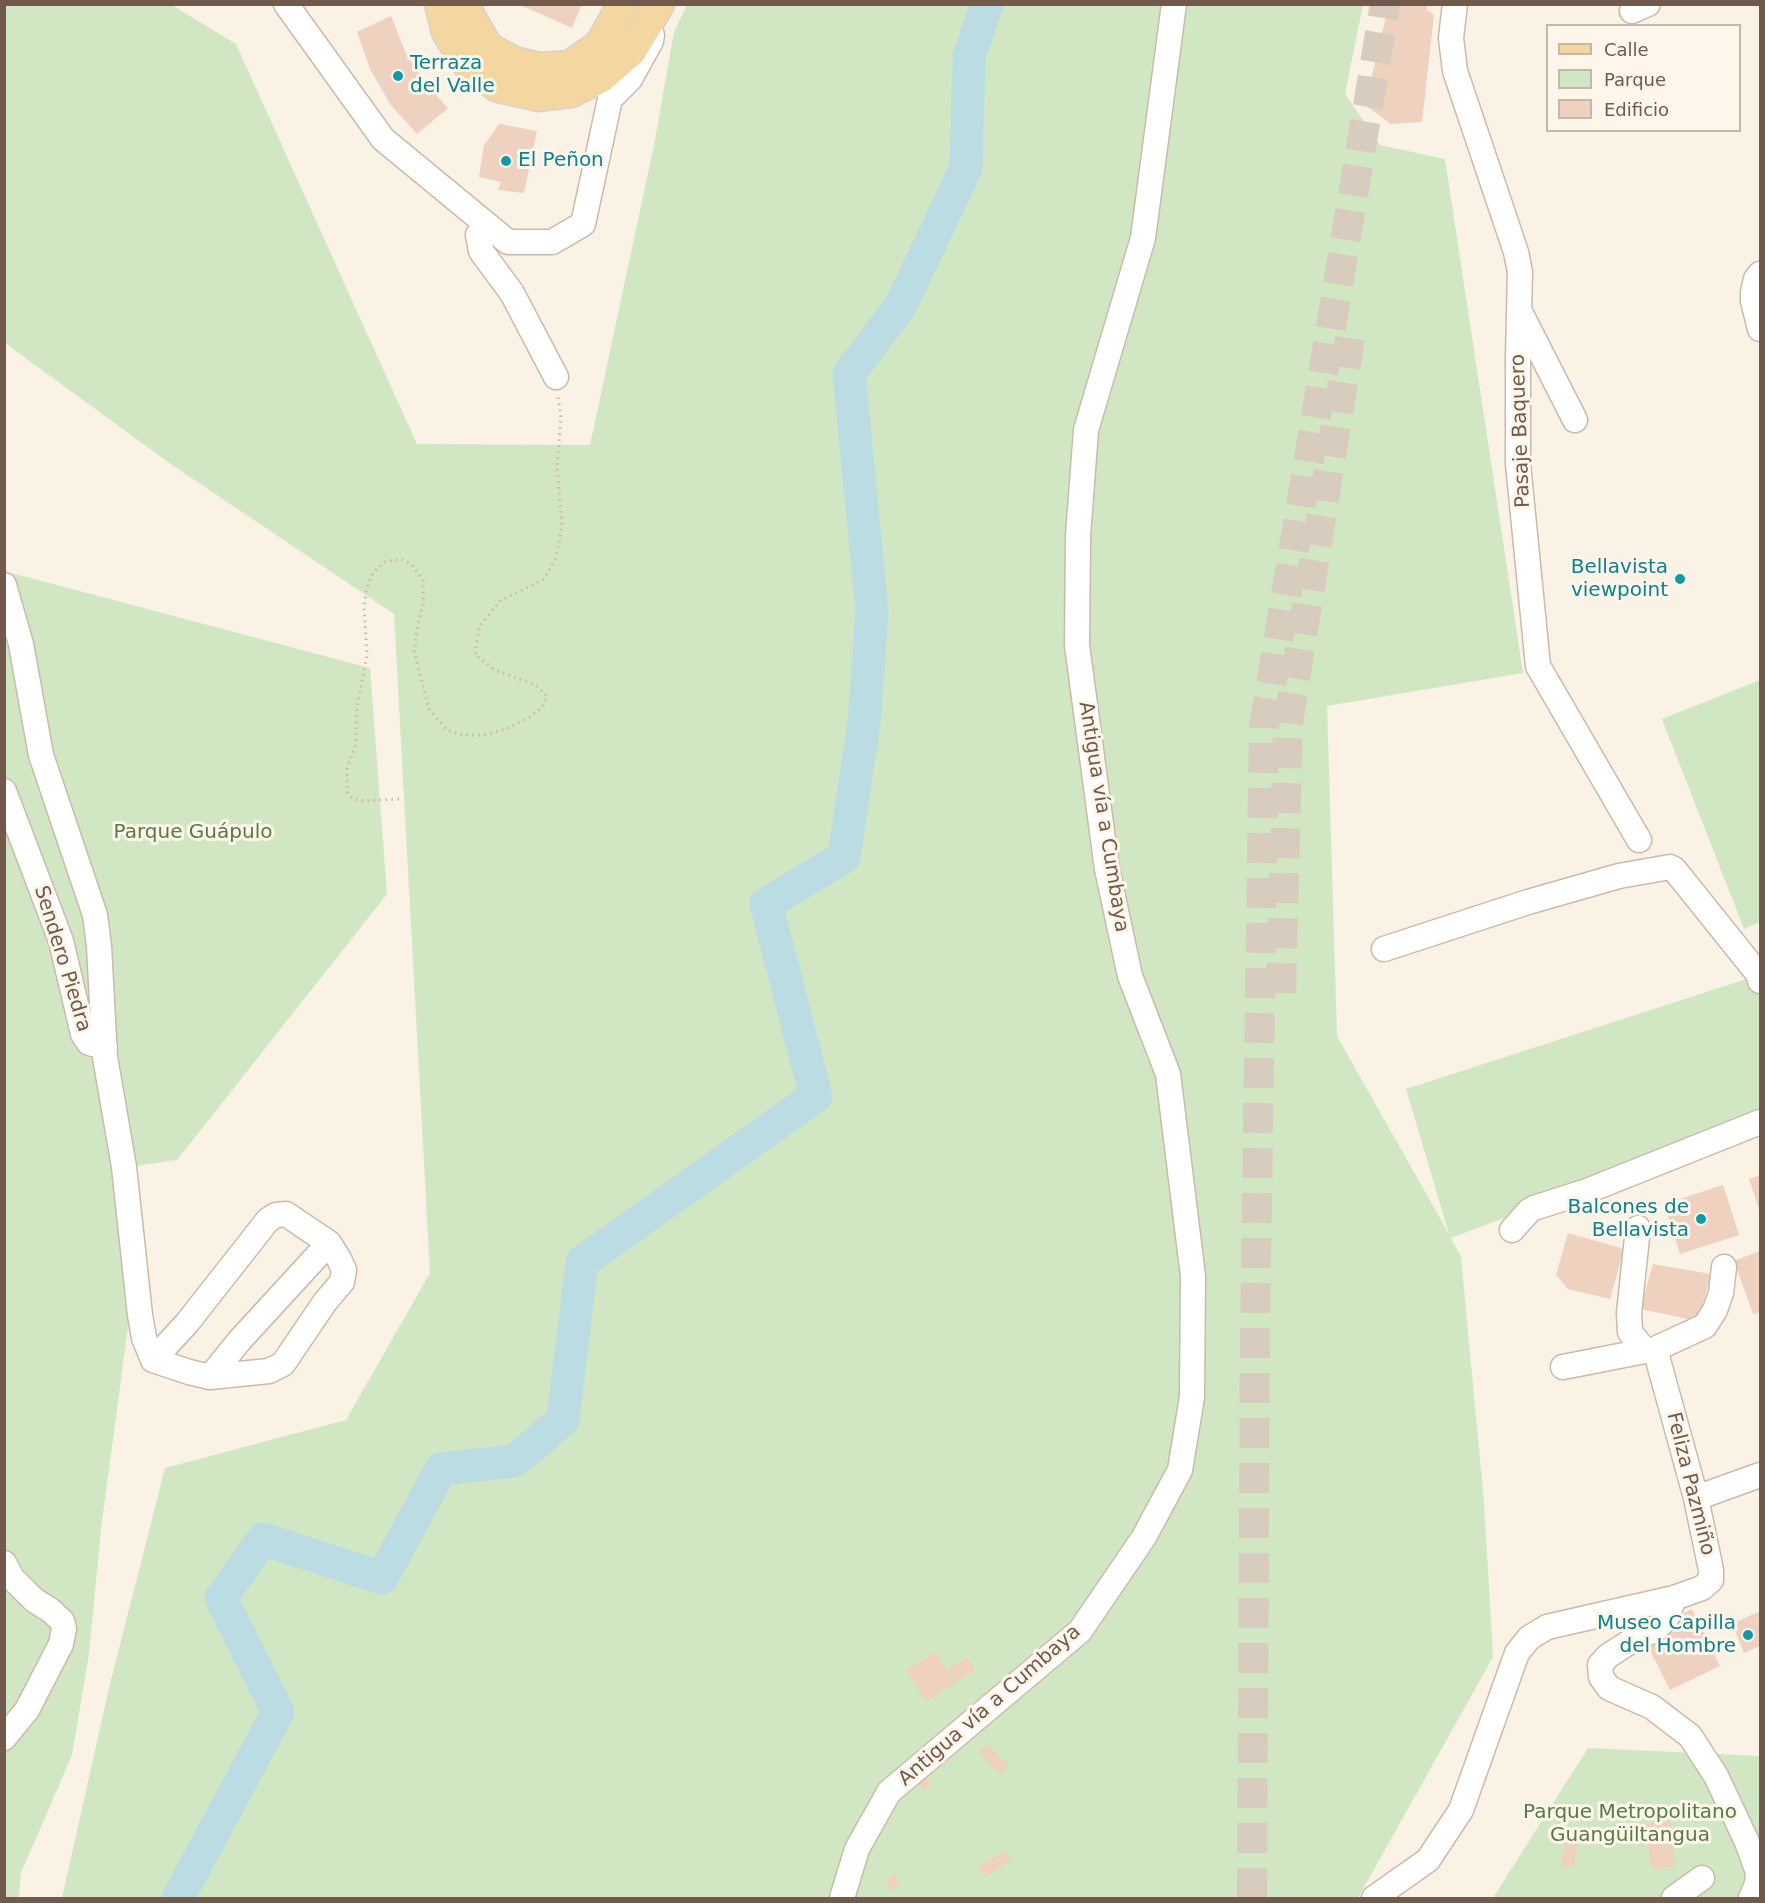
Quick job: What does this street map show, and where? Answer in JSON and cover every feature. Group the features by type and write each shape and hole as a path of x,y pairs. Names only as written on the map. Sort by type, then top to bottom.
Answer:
{"main road":[{"path":"440,4 447,32 469,66 498,87 539,96 606,88 659,5"},
{"path":"466,4 470,17 488,48 514,62 539,68 570,66 600,45 623,4"}],"street":[{"path":"286,4 383,139 508,242 552,242 583,224 606,88"},
{"name":"Antigua vía a Cumbaya","path":"842,1899 857,1849 890,1792 1080,1631 1144,1537 1180,1470 1192,1397 1193,1276 1189,1241 1168,1074 1130,976 1107,869 1077,645 1078,536 1086,430 1143,238 1174,4"},
{"name":"Pasaje Baquero","path":"1455,4 1451,38 1455,72 1516,252 1520,272 1518,464 1538,666 1639,840"},
{"path":"489,226 478,236 481,250 512,293 556,377"},
{"path":"1761,274 1756,279 1753,292 1753,301 1761,329"},
{"path":"1519,310 1575,420"},
{"path":"4,585 21,644 41,755 95,915 105,1047 124,1167 140,1316 144,1338 153,1360 210,1377 269,1371 283,1364 342,1282 344,1270 329,1243 286,1214 276,1215 268,1220 187,1323 153,1360"},
{"name":"Sendero Piedra","path":"4,791 61,941 82,1035 89,1043 105,1047"},
{"path":"1384,949 1528,902 1619,876 1670,867 1724,931 1759,975 1761,981"},
{"path":"1512,1230 1534,1208 1587,1191 1761,1122"},
{"path":"1638,1228 1629,1313 1630,1332 1650,1350"},
{"path":"210,1377 240,1340 329,1243"},
{"path":"1563,1367 1650,1350 1705,1326 1718,1301 1724,1267"},
{"name":"Feliza Pazmiño","path":"1374,1899 1428,1860 1461,1810 1517,1653 1528,1638 1547,1627 1674,1598 1702,1588 1711,1580 1696,1498 1650,1350"},
{"path":"1696,1498 1761,1475"},
{"path":"4,1563 12,1578 34,1600 62,1621 63,1629 61,1644 27,1710 4,1738"},
{"path":"1674,1598 1667,1617 1654,1631 1642,1634 1608,1656 1600,1665 1601,1677 1609,1688 1652,1707 1690,1736 1716,1776 1747,1842 1758,1872 1757,1884 1751,1899"},
{"path":"1674,1899 1702,1878"}],"path":[{"path":"399,799 364,801 353,799 347,792 347,769 356,743 357,706 367,656 364,606 367,587 373,573 385,562 401,559 412,565 423,580 423,605 414,651 429,709 447,730 463,735 484,735 506,729 530,717 542,707 547,696 535,685 495,670 475,654 479,627 500,601 544,579 556,558 562,525 557,467 561,417 556,377"}],"green space":[{"path":"5,5 172,5 236,44 417,444 590,445 654,145 674,32 687,5 1363,5 1345,94 1380,145 1445,159 1523,673 1327,706 1337,1036 1449,1234 1406,1089 1759,975 1760,1121 1451,1238 1461,1257 1484,1502 1493,1657 1358,1898 62,1898 109,1688 165,1468 346,1420 430,1273 394,614 172,465 5,343"},
{"name":"Parque Guápulo","path":"4,571 370,668 387,894 177,1160 127,1167 130,1312 101,1529 89,1654 72,1755 21,1873 19,1898 4,1898"},
{"path":"1760,680 1760,922 1744,929 1662,719"},
{"name":"Parque Metropolitano Guangüiltangua","path":"1588,1748 1759,1756 1760,1898 1493,1898"}],"building":[{"path":"518,4 582,4 572,28"},
{"path":"1389,4 1427,4 1427,10 1434,15 1422,122 1391,124 1365,105"},
{"name":"Terraza del Valle","path":"391,16 406,54 426,84 448,108 417,134 390,104 370,69 357,32"},
{"name":"El Peñon","path":"499,124 537,131 524,193 498,190 501,182 479,177 484,145"},
{"path":"1760,1175 1760,1212 1749,1179"},
{"name":"Balcones de Bellavista","path":"1723,1185 1739,1235 1680,1254 1664,1204"},
{"name":"Balcones de Bellavista","path":"1568,1233 1624,1249 1610,1299 1568,1289 1556,1275"},
{"name":"Balcones de Bellavista","path":"1760,1251 1760,1312 1753,1314 1734,1261"},
{"name":"Balcones de Bellavista","path":"1653,1264 1711,1274 1698,1321 1640,1309"},
{"path":"1692,1609 1720,1666 1670,1690 1642,1634"},
{"name":"Museo Capilla del Hombre","path":"1760,1611 1760,1646 1744,1653 1732,1624"},
{"path":"935,1652 954,1681 948,1669 967,1657 975,1670 926,1702 906,1670"},
{"path":"988,1744 1008,1766 999,1774 979,1752"},
{"path":"925,1777 931,1785 923,1791 918,1783"},
{"path":"1670,1821 1675,1866 1651,1869 1646,1824"},
{"path":"1567,1827 1579,1829 1574,1867 1561,1865"},
{"path":"1005,1851 1011,1861 984,1877 978,1867"},
{"path":"893,1874 901,1884 893,1891 885,1881"}],"waterway":[{"path":"178,1898 278,1712 221,1598 263,1539 382,1578 441,1469 514,1461 563,1420 582,1262 816,1096 766,904 844,857 864,723 872,611 849,374 901,305 966,168 969,57 987,4"}],"tunnel":[{"path":"1252,1898 1255,1332 1264,727 1385,4"},
{"path":"1281,993 1288,723 1351,332"}],"place":[{"name":"Terraza del Valle","path":"398,76"},
{"name":"El Peñon","path":"506,161"},
{"name":"Bellavista viewpoint","path":"1680,579"},
{"name":"Balcones de Bellavista","path":"1701,1219"},
{"name":"Museo Capilla del Hombre","path":"1748,1635"}]}
